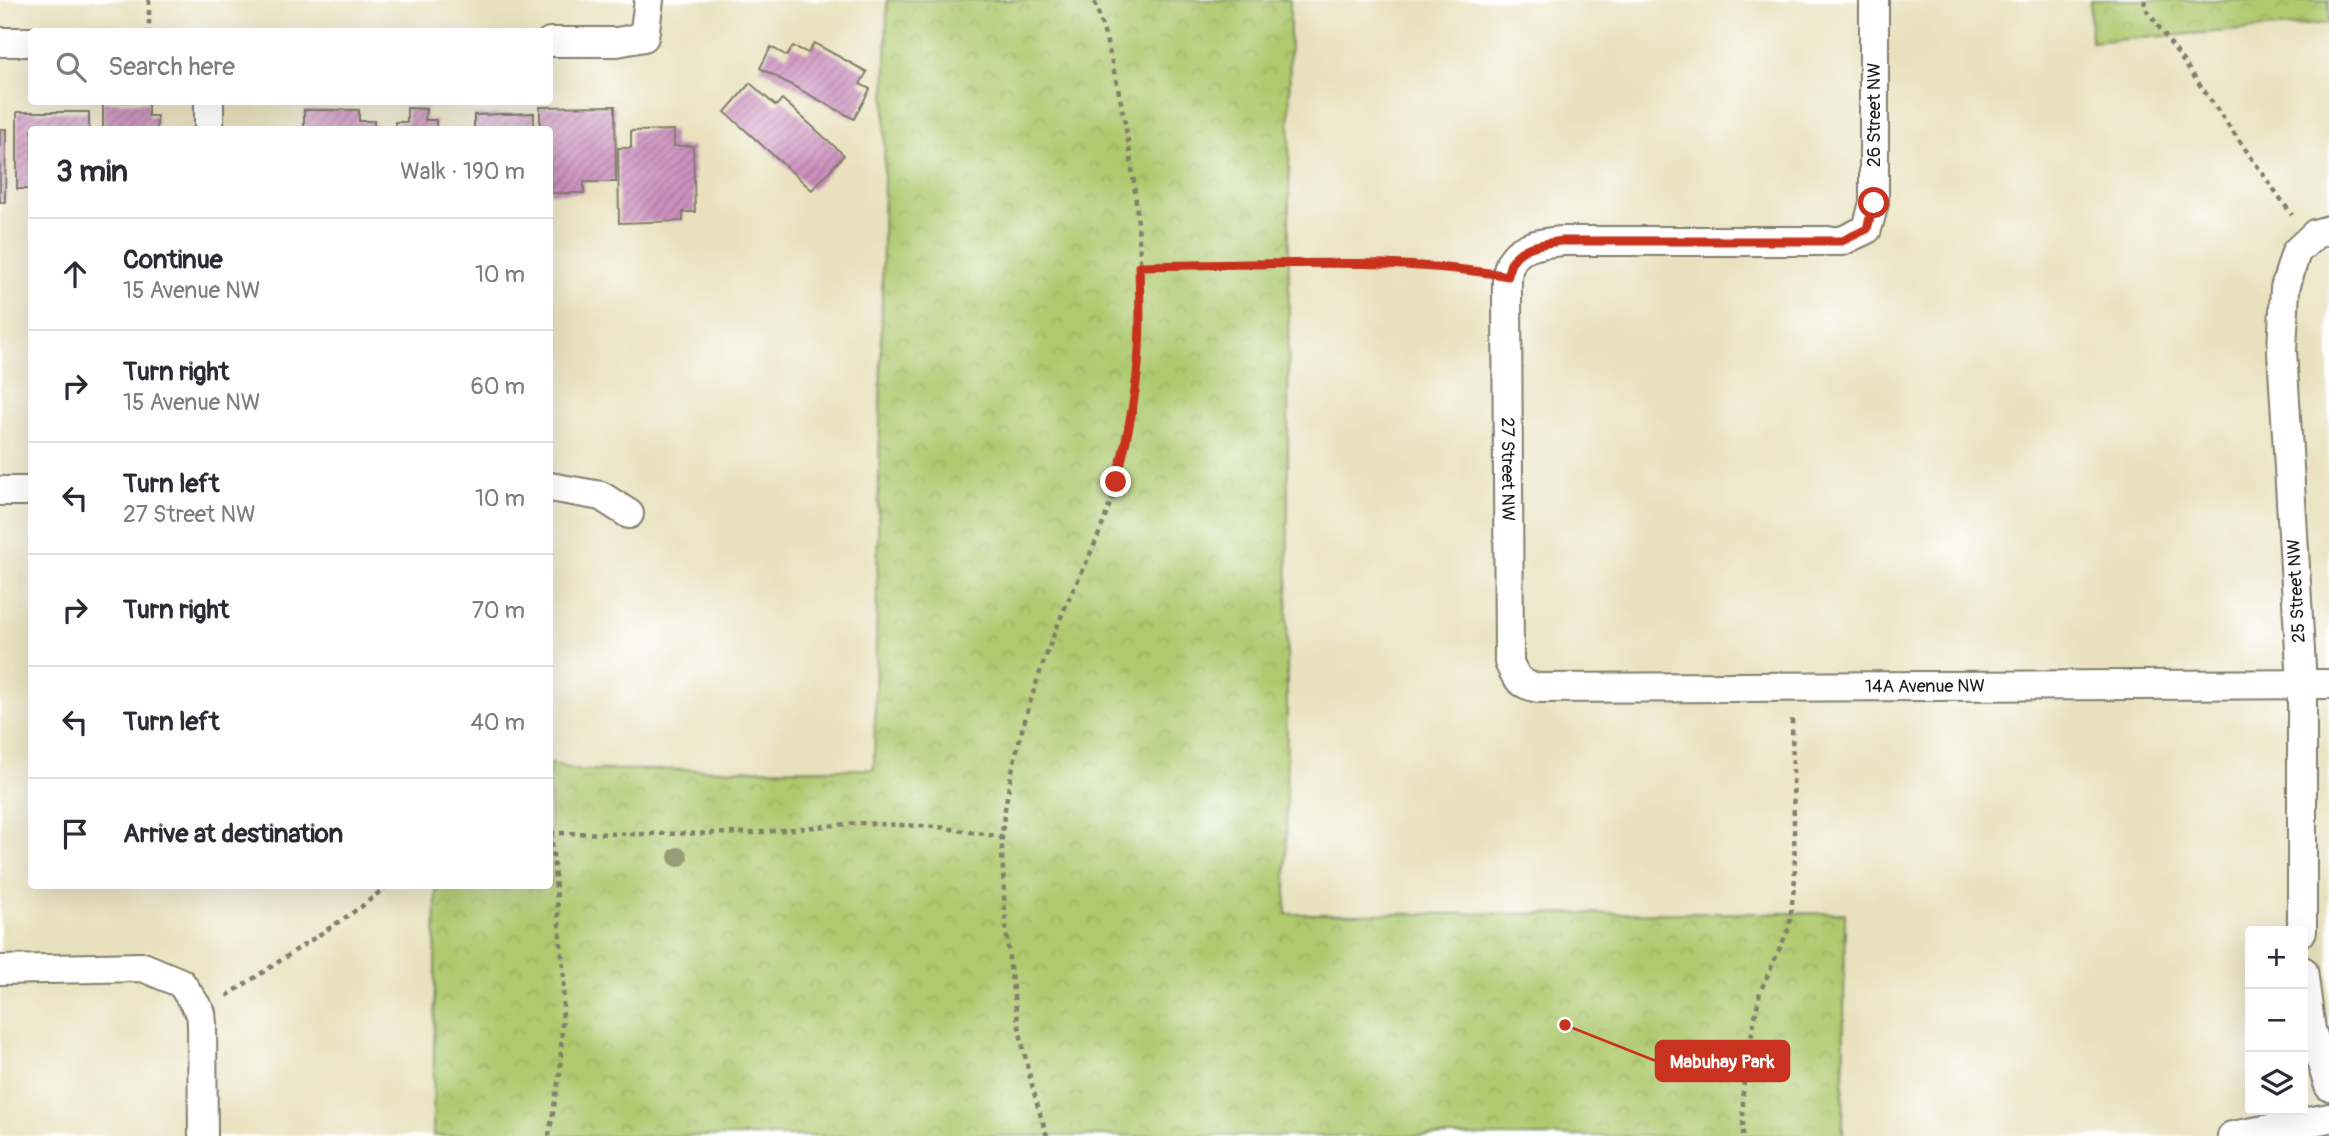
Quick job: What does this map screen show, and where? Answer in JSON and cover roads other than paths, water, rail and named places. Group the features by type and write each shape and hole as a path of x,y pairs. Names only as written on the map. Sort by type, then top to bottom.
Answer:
{"street":[{"path":"553,42 617,42 644,37 649,0"},
{"name":"26 Street NW","path":"1514,263 1539,243 1842,241 1867,229 1874,203 1874,0"},
{"path":"0,42 28,42"},
{"path":"209,105 209,126"},
{"name":"25 Street NW","path":"2302,926 2316,684 2282,351 2285,288 2311,240"},
{"name":"27 Street NW","path":"1514,263 1509,662 1514,676 1523,685"},
{"path":"553,487 601,496 629,514"},
{"path":"0,491 28,491"},
{"name":"14A Avenue NW","path":"1523,685 1539,688 2316,684"},
{"path":"0,970 143,967 181,983 201,1013 203,1136"},
{"path":"2305,989 2311,1030 2329,1086"},
{"path":"2232,1136 2329,1118"}],"place":[{"name":"Mabuhay Park","path":"1565,1025"}]}
